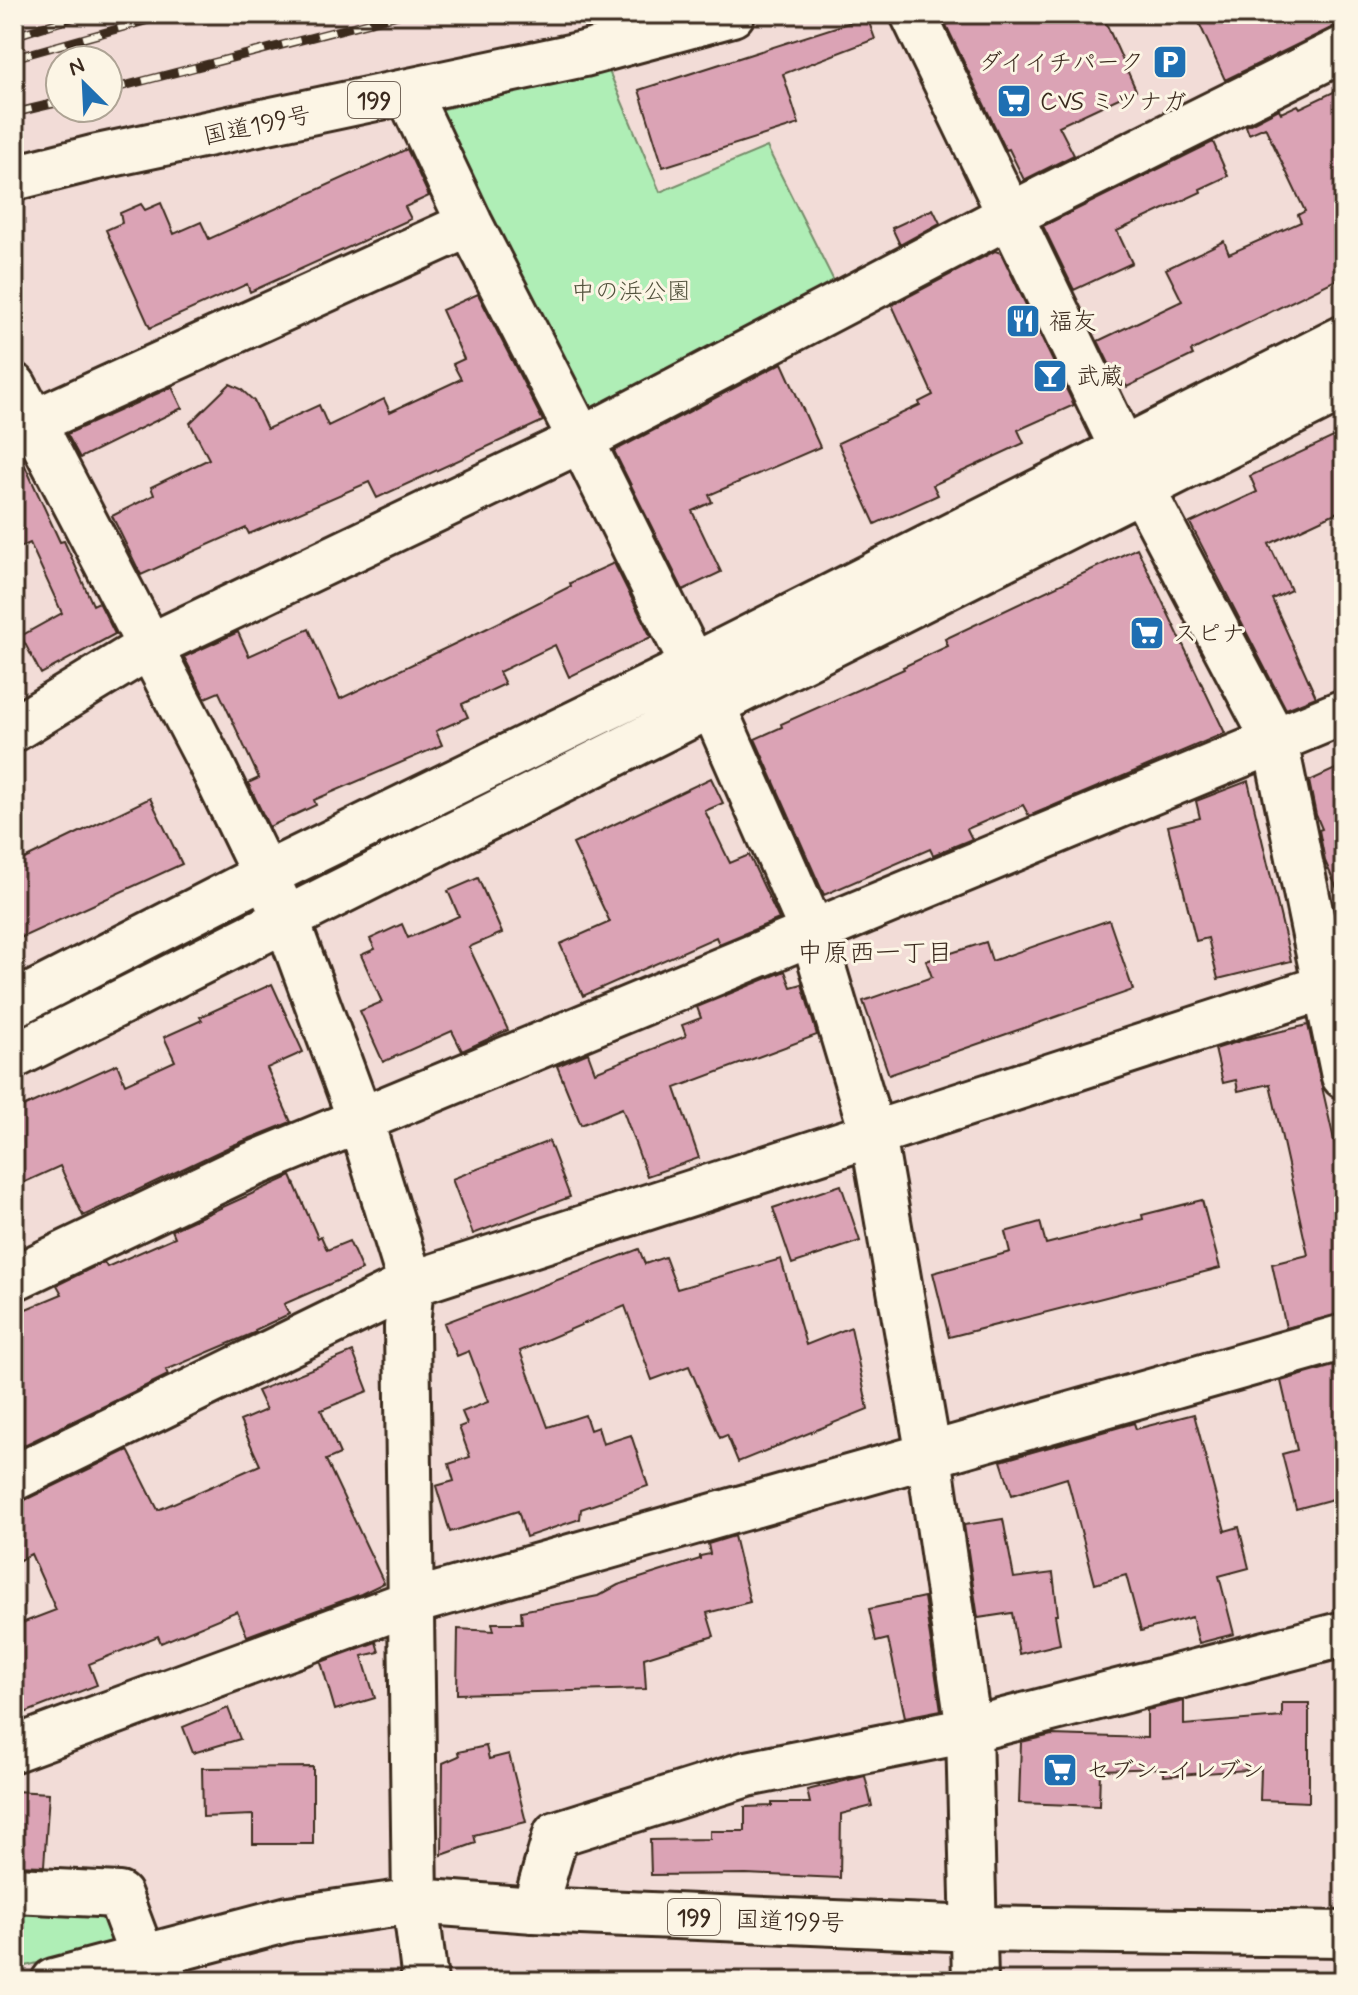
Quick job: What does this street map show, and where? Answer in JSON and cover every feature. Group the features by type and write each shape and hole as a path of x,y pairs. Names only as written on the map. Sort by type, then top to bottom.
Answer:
{"main road":[{"name":"国道199号","path":"14,178 93,158 584,54 732,14"},
{"path":"913,14 1142,489 1275,741 1335,984 1344,1076"},
{"path":"14,729 150,646 581,440 1010,215 1344,49"},
{"path":"408,93 470,224 712,704 812,931 873,1135 929,1456 969,1730 975,1981"},
{"path":"425,1981 415,1901 407,1327 411,1284 360,1119 287,921 150,646 20,414 470,224"},
{"path":"14,1004 265,875 693,666 1344,338"},
{"path":"14,1056 1344,387"},
{"path":"14,1278 242,1169 1344,712"},
{"path":"14,1478 411,1284 1335,984"},
{"path":"14,1749 412,1602 1344,1337"},
{"path":"534,1910 556,1834 747,1774 969,1730 1344,1634"},
{"path":"14,1890 119,1895 144,1969"},
{"name":"国道199号","path":"54,1981 144,1969 289,1919 415,1901 534,1910 975,1929 1344,1934"}],"green space":[{"name":"中の浜公園","path":"609,71 660,192 767,147 844,301 586,425 426,113"},
{"path":"104,1905 120,1942 14,1969 14,1906"}],"building":[{"path":"969,14 1102,14 1136,90 1059,126 1074,155 1024,180 1009,149 1006,150 946,25"},
{"path":"1195,14 1344,14 1344,24 1225,80"},
{"path":"867,17 875,39 783,74 799,124 663,167 639,90"},
{"path":"1344,87 1344,276 1191,351 1193,355 1127,387 1124,382 1119,384 1098,341 1182,301 1166,269 1224,241 1229,254 1301,222 1298,215 1305,211 1265,127 1249,134 1246,126 1279,109 1281,113 1298,105 1300,108"},
{"path":"1213,142 1228,176 1117,231 1132,263 1074,290 1043,226"},
{"path":"407,149 429,196 405,207 411,219 250,292 247,284 150,328 106,230 122,223 120,213 141,204 145,210 161,203 174,234 201,222 209,239"},
{"path":"933,209 940,223 900,245 892,228"},
{"path":"995,251 1001,253 1074,405 1018,430 1024,443 933,485 938,495 875,524 838,443 920,405 919,402 933,395 892,305"},
{"path":"478,294 543,421 377,498 369,482 249,534 246,528 141,575 112,516 154,495 151,487 209,459 190,423 230,384 254,401 267,429 319,405 328,426 384,399 390,412 461,379 453,364 464,359 442,310"},
{"path":"782,363 820,447 709,495 712,502 692,511 721,572 683,590 614,451"},
{"path":"172,387 182,408 80,458 67,434"},
{"path":"1344,432 1344,509 1269,544 1291,590 1272,599 1316,697 1286,709 1190,523 1257,492 1250,476"},
{"path":"20,455 93,605 99,602 115,634 41,674 21,636 62,613 30,543 14,550 14,456"},
{"path":"1137,548 1225,733 1029,816 1023,805 967,829 972,839 933,855 930,849 824,895 755,739 948,646 945,639"},
{"path":"614,563 651,637 569,677 555,645 499,672 505,684 462,704 468,717 436,731 442,745 314,800 316,805 269,827 248,783 259,778 219,692 205,698 184,657 238,632 249,656 309,629 340,699"},
{"path":"1344,765 1344,905 1325,861 1319,830 1322,829 1309,781"},
{"path":"711,778 723,803 705,811 730,863 749,855 779,919 719,944 716,937 583,996 560,944 610,922 573,844"},
{"path":"1248,781 1291,961 1218,979 1208,938 1196,941 1168,826 1200,818 1196,801"},
{"path":"150,798 182,864 14,941 14,864"},
{"path":"478,878 502,933 469,947 508,1030 462,1051 452,1031 383,1062 360,1011 382,1002 361,955 375,949 370,939 402,924 408,938 459,916 448,891"},
{"path":"1109,920 1133,990 889,1075 863,1001 932,977 926,961 986,942 992,961"},
{"path":"785,971 791,987 802,984 817,1035 675,1088 699,1158 647,1176 622,1108 581,1125 557,1066 588,1053 595,1072 686,1036 682,1025 701,1018 697,1007"},
{"path":"272,984 303,1052 267,1068 291,1122 231,1146 83,1216 60,1166 14,1187 14,1111 117,1064 125,1084 175,1061 164,1037"},
{"path":"1308,1025 1344,1184 1344,1313 1286,1328 1272,1264 1308,1255 1270,1084 1238,1091 1236,1080 1223,1083 1215,1049"},
{"path":"549,1141 570,1197 473,1234 452,1179"},
{"path":"291,1176 318,1238 321,1236 327,1250 349,1241 362,1270 284,1304 289,1314 256,1332 166,1370 168,1375 14,1450 14,1314 62,1294 57,1285 104,1262 107,1267 175,1237 172,1230"},
{"path":"841,1185 860,1241 792,1264 773,1208"},
{"path":"1202,1200 1220,1268 949,1337 933,1273 1010,1252 1005,1232 1040,1222 1046,1244"},
{"path":"639,1249 645,1264 665,1257 677,1289 781,1259 806,1345 851,1327 868,1409 738,1462 727,1435 720,1438 689,1366 652,1380 625,1306 520,1351 548,1427 585,1415 590,1430 598,1427 603,1444 631,1435 648,1486 581,1509 580,1519 526,1537 518,1511 450,1532 436,1486 454,1481 449,1464 470,1457 459,1427 467,1424 462,1412 488,1402 469,1351 457,1356 444,1323"},
{"path":"353,1352 368,1391 321,1410 340,1454 326,1460 384,1583 247,1636 237,1611 161,1643 158,1636 89,1664 97,1685 14,1717 14,1626 56,1610 31,1554 14,1563 14,1503 128,1450 158,1510 260,1465 240,1421 266,1410 257,1391"},
{"path":"1344,1363 1344,1496 1296,1509 1282,1454 1297,1450 1281,1381"},
{"path":"1194,1414 1225,1531 1239,1527 1249,1568 1219,1576 1234,1634 1199,1643 1192,1617 1141,1631 1126,1575 1095,1584 1067,1478 1012,1495 1001,1461 1134,1423 1136,1429"},
{"path":"1003,1519 1014,1578 1053,1573 1060,1644 1019,1654 1012,1613 978,1618 964,1525"},
{"path":"734,1536 750,1602 707,1613 714,1636 644,1658 646,1689 457,1694 458,1629 494,1631 492,1623 522,1623 521,1611 598,1596 618,1585 700,1559 700,1556 710,1554 708,1544"},
{"path":"924,1597 941,1710 905,1717 888,1639 876,1642 869,1609"},
{"path":"376,1642 379,1652 362,1656 375,1698 335,1710 321,1662"},
{"path":"1184,1701 1184,1725 1282,1717 1282,1703 1309,1703 1309,1802 1260,1800 1261,1769 1164,1776 1164,1768 1100,1770 1099,1806 1019,1803 1021,1742 1052,1735 1147,1738 1147,1710"},
{"path":"228,1708 240,1739 193,1753 183,1727"},
{"path":"486,1746 489,1759 509,1754 526,1822 474,1835 476,1843 442,1855 443,1763 459,1756 458,1752"},
{"path":"313,1767 313,1844 253,1844 253,1815 203,1817 202,1768"},
{"path":"865,1776 872,1806 841,1814 840,1878 746,1874 651,1875 650,1840 710,1839 710,1831 745,1831 745,1807 810,1803 807,1790"},
{"path":"14,1791 49,1793 44,1866 14,1865"}],"railway":[{"path":"14,36 85,14"},
{"path":"14,58 170,14"},
{"path":"124,86 402,14"},
{"path":"14,113 44,106"}],"place":[{"name":"ダイイチパーク","path":"1170,62"},
{"name":"CVS ミツナガ","path":"1014,101"},
{"name":"福友","path":"1023,321"},
{"name":"武蔵","path":"1050,376"},
{"name":"スピナ","path":"1147,633"},
{"name":"セブン-イレブン","path":"1060,1770"}],"district":[{"name":"中原西一丁目","path":"875,952"}]}
